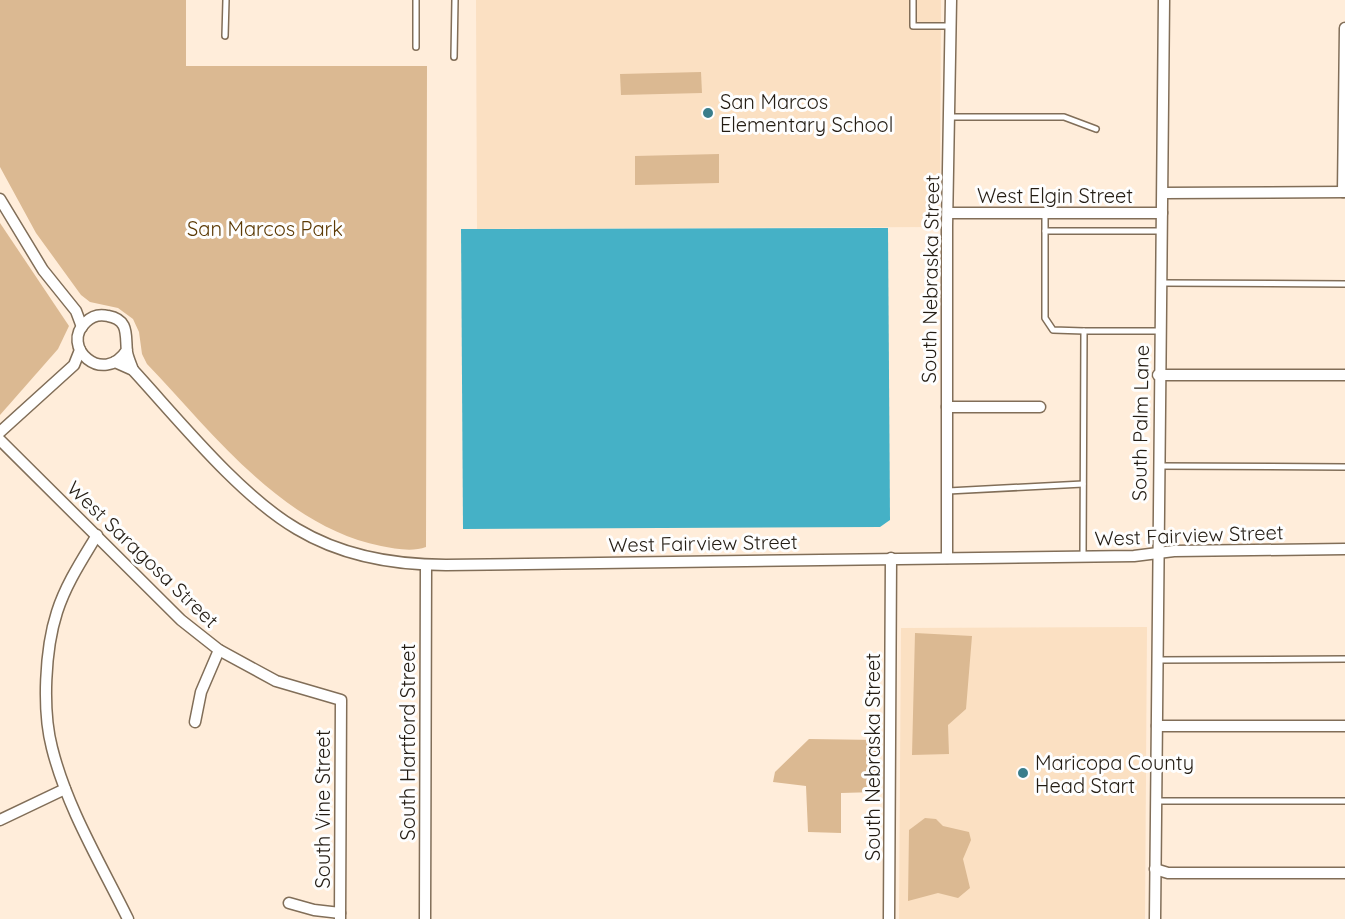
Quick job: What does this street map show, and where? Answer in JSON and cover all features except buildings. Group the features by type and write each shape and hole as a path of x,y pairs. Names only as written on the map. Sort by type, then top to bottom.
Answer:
{"street":[{"name":"South Nebraska Street","path":"947,558 951,0"},
{"name":"South Palm Lane","path":"1155,919 1158,375 1164,0"},
{"path":"1162,193 1344,192 1345,28"},
{"path":"0,200 43,270 76,311 82,327"},
{"name":"West Elgin Street","path":"949,213 1162,213"},
{"path":"76,311 94,316 110,316 124,326 128,342 127,350 115,362 99,365 91,362 80,350"},
{"path":"0,432 74,364 80,350 78,334 94,316"},
{"name":"West Fairview Street","path":"127,350 133,370"},
{"path":"74,364 91,362"},
{"name":"West Fairview Street","path":"115,362 133,370 252,495 296,529 337,548 379,561 426,565 1083,557 1157,554 1174,551 1345,549"},
{"path":"1158,375 1345,375"},
{"path":"947,407 1040,407"},
{"name":"West Saragosa Street","path":"0,440 181,620 219,650 276,681 341,700"},
{"path":"97,535 73,575 57,612 48,654 47,697 51,746 66,789 128,919"},
{"name":"South Nebraska Street","path":"889,919 891,558"},
{"name":"South Hartford Street","path":"424,919 426,565"},
{"path":"195,722 201,692 219,650"},
{"name":"South Vine Street","path":"340,916 341,700"},
{"path":"1157,726 1345,726"},
{"path":"0,820 66,789"},
{"path":"1155,869 1168,873 1345,873"},
{"path":"289,903 340,916"}],"lane":[{"path":"225,36 226,0"},
{"path":"416,48 417,0"},
{"path":"454,0 454,57"},
{"path":"913,0 913,26 951,26"},
{"path":"950,117 1064,117 1096,129"},
{"path":"1045,213 1045,318 1053,330 1159,331"},
{"path":"1045,231 1162,231"},
{"path":"1160,283 1345,284"},
{"path":"1083,557 1084,331"},
{"path":"1158,466 1345,467"},
{"path":"948,491 1083,484"},
{"path":"1157,660 1345,659"},
{"path":"1157,801 1345,801"}],"shaded area":[{"name":"San Marcos Elementary School","path":"476,0 941,0 940,227 477,229"},
{"name":"Maricopa County Head Start","path":"1147,627 1145,919 899,919 901,628"}],"green space":[{"name":"San Marcos Park","path":"0,0 186,0 186,66 427,66 426,547 410,550 392,548 345,535 312,519 281,498 224,447 147,364 142,354 139,332 133,319 118,308 90,302 81,295 36,233 0,167"},
{"path":"701,72 702,93 621,95 620,74"},
{"path":"719,154 719,183 635,185 635,156"},
{"path":"0,223 69,326 58,349 0,415"},
{"path":"915,633 972,636 966,709 948,725 949,754 912,755"},
{"path":"809,739 877,740 876,792 841,793 841,833 808,832 806,786 773,782 775,772"},
{"path":"925,818 936,819 943,826 969,832 971,840 963,859 970,888 958,898 938,893 908,901 909,830"}],"water":[{"path":"888,228 890,520 880,527 463,529 461,229"}],"place":[{"name":"San Marcos Elementary School","path":"708,113"},
{"name":"Maricopa County Head Start","path":"1023,773"}]}
